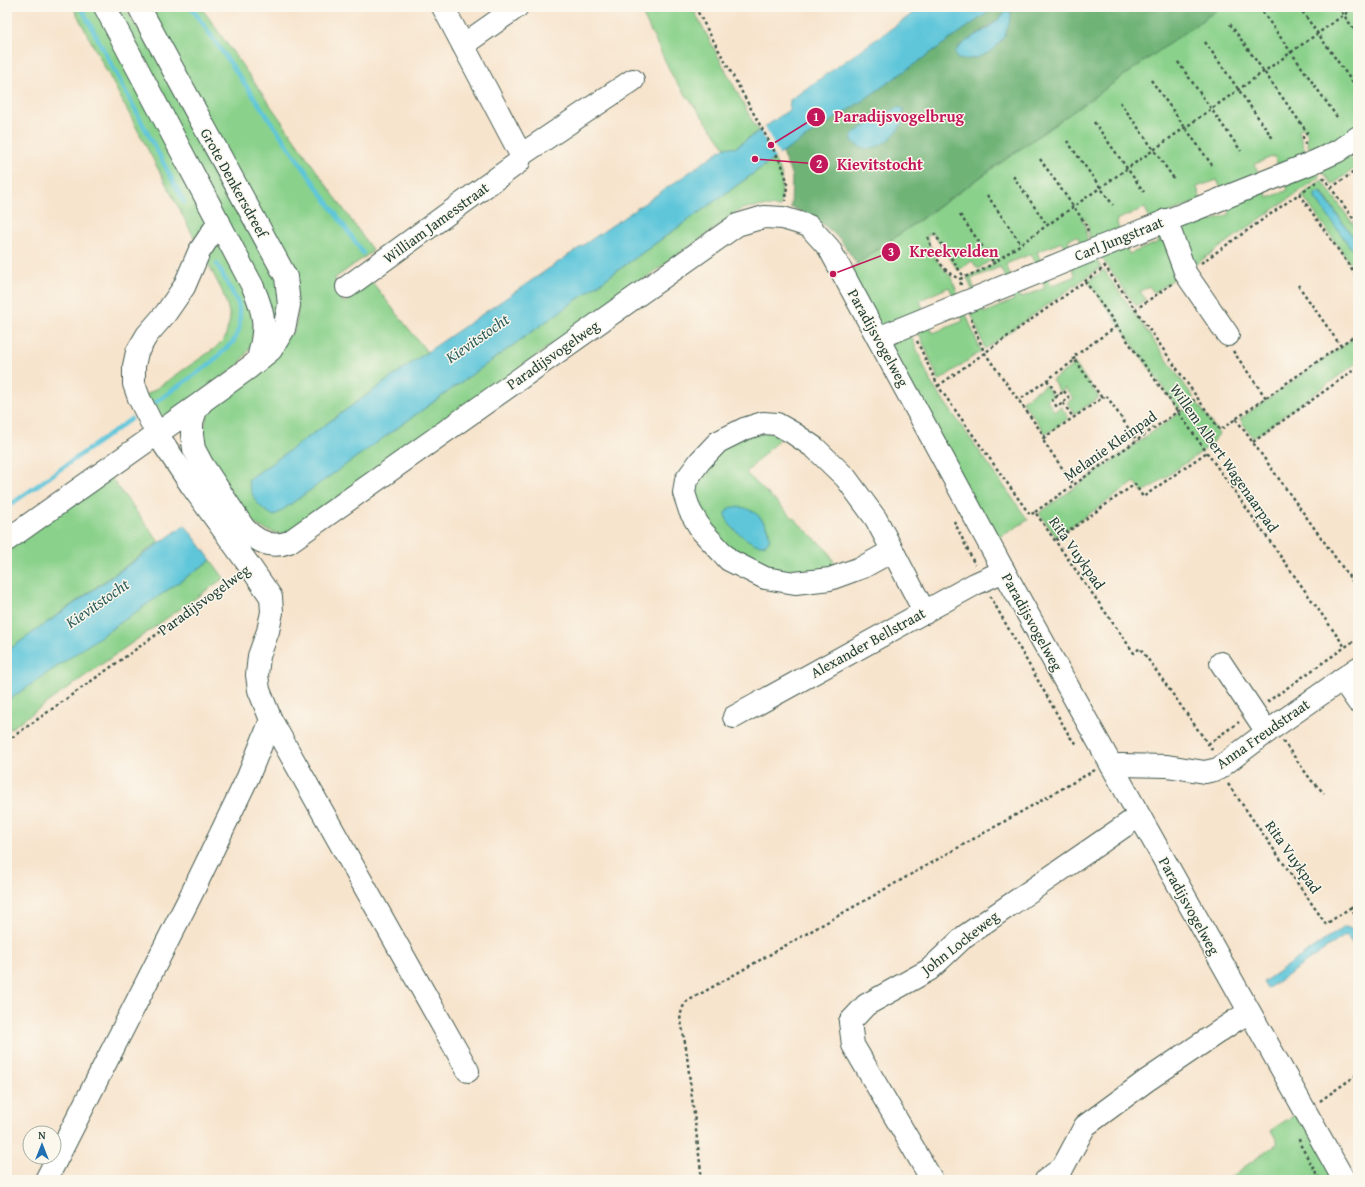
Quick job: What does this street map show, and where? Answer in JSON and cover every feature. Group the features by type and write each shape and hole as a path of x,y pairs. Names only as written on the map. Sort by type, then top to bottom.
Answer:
{"street":[{"name":"Grote Denkersdreef","path":"105,7 260,302 264,318 264,336 258,359"},
{"name":"Grote Denkersdreef","path":"139,7 286,277 289,305 284,329 271,350 203,401 196,410 192,422 194,448 202,464 244,528 251,536 266,544"},
{"path":"443,7 521,155"},
{"path":"463,45 517,7"},
{"name":"William Jamesstraat","path":"347,287 519,162 521,155 632,80"},
{"name":"Carl Jungstraat","path":"878,338 1166,220 1319,169 1338,150 1358,137"},
{"name":"Paradijsvogelweg","path":"266,544 274,546 289,542 737,225 764,217 783,218 809,226 829,248 1004,571 1106,767 1139,816 1344,1180"},
{"path":"1166,220 1186,274 1228,335"},
{"path":"219,222 199,252 184,287 166,313 147,335 137,352 134,366 134,384 138,398 157,434 191,485 271,597 272,612 268,631 259,656 257,675 260,690 271,720 468,1071"},
{"path":"7,540 203,401"},
{"path":"892,551 862,566 830,579 795,583 765,578 729,560 702,531 690,511 684,493 686,480 700,461 718,442 744,429 763,423 777,424 816,448 846,478 876,519 925,613"},
{"path":"255,573 268,556 266,544"},
{"name":"Alexander Bellstraat","path":"734,717 925,613 975,584 1004,571"},
{"path":"1221,663 1253,712 1270,730"},
{"path":"1350,674 1358,702"},
{"name":"Anna Freudstraat","path":"1106,767 1121,764 1167,766 1205,772 1220,767 1350,674"},
{"path":"46,1180 187,902 248,777 271,720"},
{"name":"John Lockeweg","path":"932,1180 853,1045 850,1022 866,1005 929,970 965,936 1139,816"},
{"path":"1046,1180 1063,1167 1085,1126 1146,1081 1236,1020 1249,1013"}],"path":[{"path":"695,7 782,165 787,181 783,218"},
{"path":"1259,7 1338,117"},
{"path":"1299,7 1358,90"},
{"path":"1338,7 1358,35"},
{"path":"928,237 931,248 937,258 953,276 960,279 982,270 1048,225 1354,7"},
{"path":"1230,24 1307,132 1303,137 1309,156 1358,225"},
{"path":"1205,42 1274,140"},
{"path":"1178,62 1241,151"},
{"path":"1151,80 1212,166"},
{"path":"1120,102 1175,180"},
{"path":"1094,122 1144,192"},
{"path":"1067,141 1113,205"},
{"name":"Willem Albert Wagenaarpad","path":"1040,159 1074,206 1087,227 1089,245 1220,430 1236,419"},
{"path":"1136,310 1299,194 1319,169"},
{"path":"1331,188 1358,169"},
{"path":"1013,176 1048,225"},
{"path":"1299,194 1358,278"},
{"path":"986,195 1021,244"},
{"path":"960,215 994,263"},
{"path":"934,233 964,277"},
{"name":"Carl Jungstraat","path":"938,386 1105,267"},
{"path":"960,279 964,302 984,352 1045,437"},
{"name":"Willem Albert Wagenaarpad","path":"1085,281 1345,647"},
{"path":"1298,285 1340,345"},
{"name":"Rita Vuykpad","path":"910,324 938,386 1030,515 1035,512 1056,540 1134,652 1140,648 1208,744 1220,767 1326,924 1350,908"},
{"path":"1102,398 1073,357 1117,326"},
{"path":"1358,333 1236,419 1358,589"},
{"path":"1228,335 1226,342 1266,398"},
{"path":"1019,400 1075,360"},
{"path":"1253,442 1358,368"},
{"path":"1047,380 1058,396"},
{"path":"1064,391 1069,398 1057,407 1052,400 1058,396 1064,391"},
{"path":"1074,485 1042,439 1073,417 1106,395 1137,441"},
{"name":"Melanie Kleinpad","path":"1035,512 1197,398"},
{"path":"1063,403 1073,417"},
{"path":"1056,540 1135,484 1143,497 1207,452"},
{"name":"Paradijsvogelweg","path":"7,741 255,573"},
{"name":"Anna Freudstraat","path":"1208,744 1358,638"},
{"path":"1270,730 1311,780 1324,793"},
{"path":"702,1180 686,1048 680,1016 686,1002 1106,767"},
{"path":"1358,903 1350,908 1358,919"},
{"path":"1305,1112 1358,1074"}],"green space":[{"path":"73,7 100,7 207,220 196,241"},
{"path":"109,7 124,7 158,59 281,276 277,336"},
{"path":"146,7 201,7 373,251 335,278 338,295 344,303 372,282 427,352 248,480 256,501 263,509 274,516 774,159 781,173 782,191 780,207 761,206 748,208 742,209 731,215 717,227 285,535 270,531 262,528 249,519 208,461 203,438 206,419 211,407 294,331 298,307"},
{"path":"639,7 692,7 754,124 759,130 735,148 725,147 674,79"},
{"path":"996,7 1221,7 857,264 839,238 820,222 794,208 791,208 792,176 782,153 862,101","holes":["1006,11 1007,27 1004,37 958,47 989,26"]},
{"path":"1221,7 1358,7 1358,129 1311,156 1306,138 1308,135 1302,127 1299,131 1307,157 1279,168 1274,156 1255,164 1259,176 1222,191 1217,180 1197,187 1201,200 1150,220 1145,208 1116,220 1120,232 1090,244 1088,225 1082,216 1088,245 1083,248 1077,236 1068,240 1072,252 1067,254 1062,242 1037,252 1042,264 1036,266 1031,254 1006,264 1011,277 1006,279 1000,267 971,279 975,291 973,292 967,277 993,264 991,260 978,269 972,261 958,270 933,234 927,235 935,258 951,277 959,297 955,299 949,287 920,300 924,312 877,331 845,270 857,264 923,218"},
{"path":"1345,151 1352,161 1358,157 1358,166 1332,185 1318,164"},
{"path":"1313,166 1320,177 1189,269 1173,224 1205,209 1210,221 1230,214 1225,201 1263,186 1268,198 1288,190 1283,178"},
{"path":"1322,180 1358,231 1358,244 1322,192 1316,194 1315,198 1358,258 1358,274 1302,195"},
{"path":"1157,229 1180,275 1154,293 1149,286 1140,292 1146,299 1136,306 1098,253 1124,242 1129,254 1159,242 1154,230"},
{"path":"224,241 254,298 253,342 238,366 158,422 145,396 214,349 225,338 230,319 228,308 222,291 205,258 215,246"},
{"path":"1093,255 1101,267 985,349 968,305 979,301 984,313 1014,300 1009,288 1015,286 1020,298 1045,288 1040,276 1046,274 1051,286 1075,276 1071,264"},
{"path":"1104,270 1194,398 1178,409 1088,281"},
{"path":"963,307 981,351 939,381 916,326 928,321 933,333 963,321 959,309"},
{"path":"910,335 931,383 1028,520 992,542 882,341"},
{"path":"1358,335 1358,362 1253,438 1240,419"},
{"path":"1075,364 1099,397 1075,414 1067,403 1073,398 1065,388 1060,392 1052,380"},
{"path":"1045,385 1053,396 1047,400 1054,411 1061,407 1069,418 1046,434 1022,401"},
{"path":"1196,401 1219,434 1207,448 1143,493 1135,482 1056,537 1039,513"},
{"path":"751,431 785,433 746,473 829,552 838,571 767,574 710,535 690,483 704,461","holes":["762,519 769,531 769,541 766,544 760,545"]},
{"path":"109,475 159,542 7,651 7,548"},
{"path":"211,560 224,578 7,731 7,701"},
{"path":"1300,1111 1340,1180 1226,1180 1278,1143 1271,1130"}],"water":[{"path":"922,7 996,7 862,101 782,153 274,516 263,509 256,502 248,480 427,352 725,147 735,148 789,110 790,100"},
{"path":"1006,11 1011,11 1011,17 1004,37 999,44 983,55 970,59 957,59 955,52 958,48 991,26"},
{"path":"898,107 904,109 902,123 898,130 888,140 876,147 870,148 863,148 853,142 851,138 855,132"},
{"path":"1320,191 1358,244 1358,258 1315,198 1315,194"},
{"path":"732,507 745,508 758,516 768,531 769,539 767,542 759,545 747,539 734,529 728,522 726,516 727,511"},
{"path":"185,525 211,560 7,701 7,651"},
{"path":"1344,927 1351,928 1358,939 1358,951 1346,935 1267,989 1263,982"}],"pier":[{"path":"764,125 780,157 776,160 759,128"}],"waterway":[{"path":"81,7 184,202"},
{"path":"191,7 363,253"},
{"path":"156,402 211,363 233,342 239,329 240,317 238,303 217,264"},
{"path":"7,507 131,419"}],"place":[{"name":"Paradijsvogelbrug","path":"771,145"},
{"name":"Kievitstocht","path":"755,159"},
{"name":"Kreekvelden","path":"833,274"}]}
